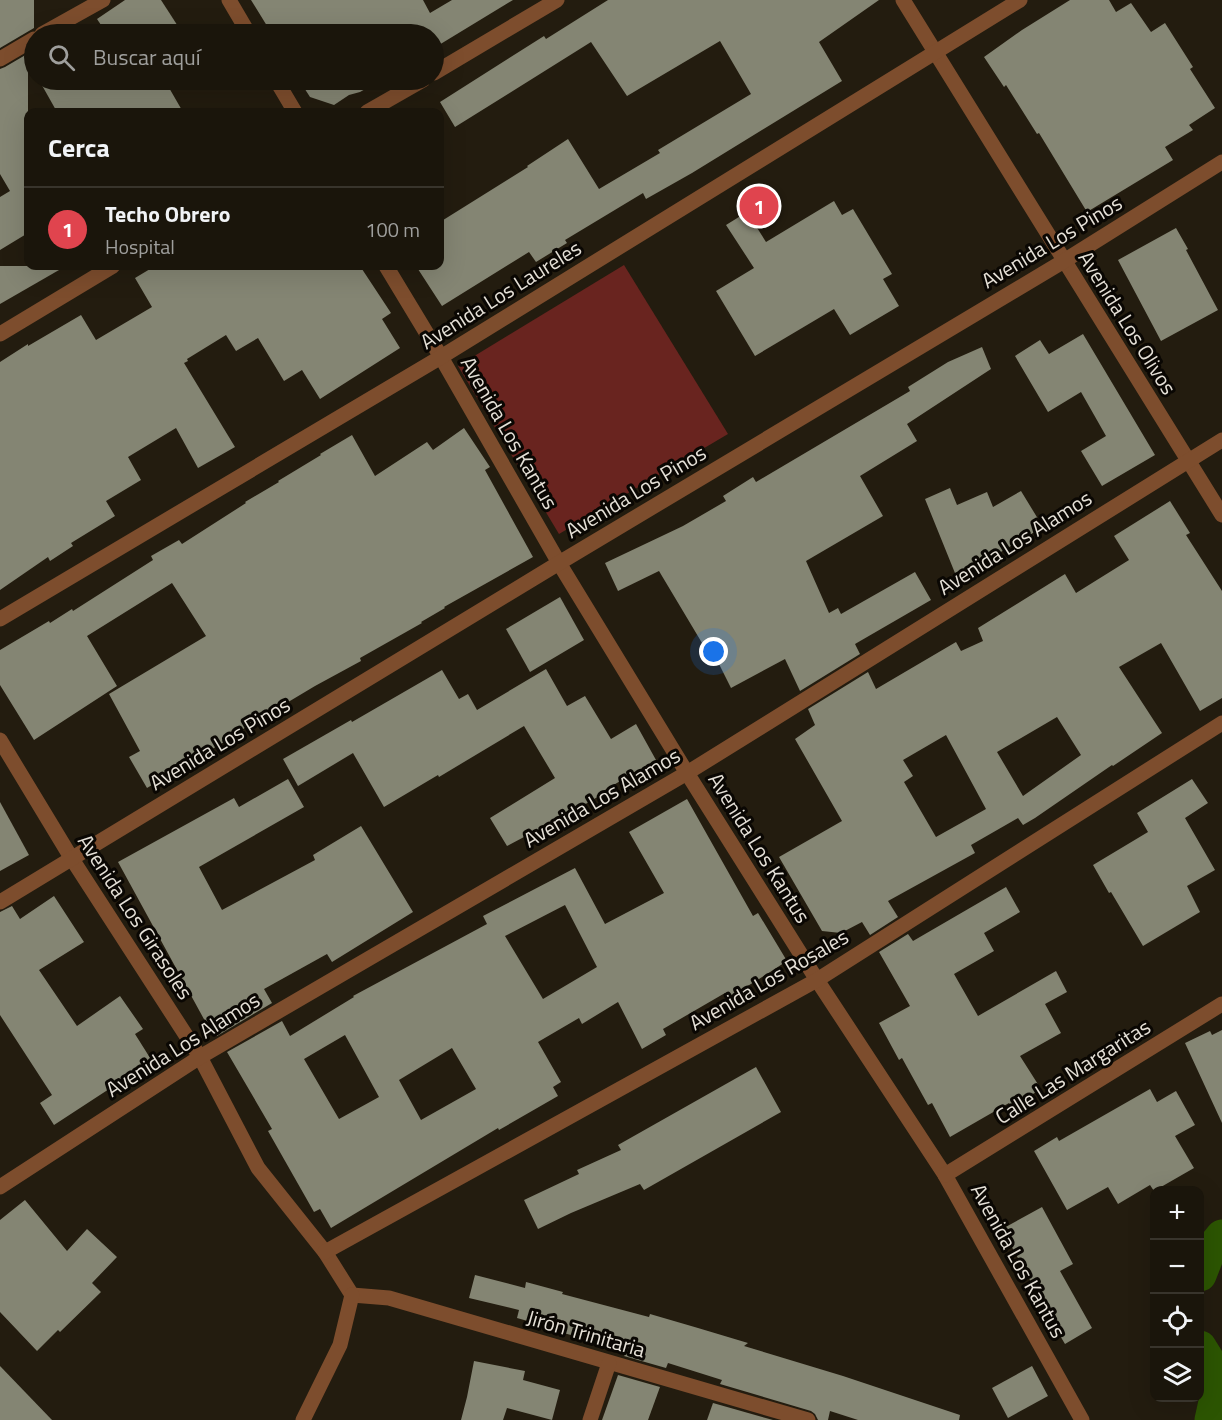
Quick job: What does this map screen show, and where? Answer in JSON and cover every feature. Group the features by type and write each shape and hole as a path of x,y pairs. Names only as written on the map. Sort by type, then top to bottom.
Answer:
{"street":[{"path":"60,24 103,0"},
{"path":"229,0 243,24"},
{"path":"444,67 557,0"},
{"name":"Avenida Los Olivos","path":"903,0 1222,515"},
{"name":"Avenida Los Laureles","path":"0,619 441,357 1020,0"},
{"path":"0,58 24,45"},
{"path":"282,90 293,108"},
{"path":"374,108 406,90"},
{"name":"Avenida Los Pinos","path":"0,902 559,563 1064,261 1222,162"},
{"path":"0,334 106,270"},
{"name":"Avenida Los Kantus","path":"388,270 559,563 687,773 817,980 945,1175 1082,1420"},
{"name":"Avenida Los Alamos","path":"0,1187 200,1057 687,773 1222,440"},
{"name":"Avenida Los Rosales","path":"325,1252 817,980 1222,723"},
{"name":"Avenida Los Girasoles","path":"0,740 72,859 200,1057 258,1168 325,1252 352,1295"},
{"name":"Calle Las Margaritas","path":"945,1175 1222,1004"},
{"path":"303,1420 340,1345 352,1295"},
{"name":"Jirón Trinitaria","path":"352,1295 389,1298 808,1420"},
{"path":"590,1420 609,1363"}],"shaded area":[{"path":"624,265 728,434 559,534 458,366"}],"building":[{"path":"0,0 34,0 34,24 24,24 24,34 0,48"},
{"path":"125,0 161,0 177,24 100,24 97,19"},
{"path":"251,0 423,0 430,13 452,0 513,0 444,42 444,24 266,24"},
{"path":"608,0 879,0 819,42 842,81 646,199 643,193 565,240 567,243 536,262 529,252 442,306 419,270 444,270 444,220 568,139 599,189 660,153 658,150 751,94 720,41 627,96 591,42 455,127 440,102 544,36 546,39"},
{"path":"1070,0 1109,0 1116,12 1131,3 1151,32 1165,23 1193,67 1190,69 1215,108 1189,125 1193,130 1165,147 1173,160 1087,212 1039,133 1037,134 1006,85 1004,87 984,57"},
{"path":"24,56 24,90 28,90 28,108 24,108 24,235 0,250 0,197 10,191 0,174 0,69"},
{"path":"45,90 170,90 181,108 55,108"},
{"path":"305,90 364,90 349,95 334,105 310,97"},
{"path":"834,201 842,215 853,209 892,274 883,279 899,306 850,335 834,309 755,356 716,291 754,268 726,225 747,212 766,242"},
{"path":"1176,228 1218,310 1161,341 1118,260"},
{"path":"0,266 24,266 24,270 59,270 0,304"},
{"path":"148,270 363,270 391,313 382,319 400,348 320,399 302,370 284,381 258,338 236,351 226,335 184,363 235,447 198,468 176,428 128,457 141,480 106,501 115,516 71,543 73,546 50,561 48,557 0,590 0,362 81,315 96,340 152,307 135,278"},
{"path":"1083,334 1155,455 1102,486 1081,451 1106,436 1081,392 1048,412 1015,356 1040,340 1049,354"},
{"path":"982,347 991,369 907,424 917,441 860,476 883,516 806,561 829,613 838,608 841,614 915,572 931,600 855,644 860,654 800,691 785,659 731,688 715,656 711,658 659,571 618,591 605,563 683,526 726,501 723,496 753,477 756,482 910,391 908,387 948,362"},
{"path":"464,428 490,467 485,470 533,557 444,607 422,623 360,658 361,661 315,686 147,788 129,757 140,751 109,694 206,636 172,583 87,636 117,686 34,740 0,685 0,650 49,621 50,623 72,609 73,611 153,560 151,556 179,540 182,544 352,435 375,476 427,442 433,450"},
{"path":"950,488 957,505 987,492 993,507 1021,491 1043,527 957,578 925,499"},
{"path":"1170,501 1190,533 1186,535 1222,591 1222,698 1200,711 1161,643 1119,667 1162,733 1035,818 1023,825 1018,818 971,845 975,853 888,901 898,917 870,935 862,922 841,933 822,931 779,857 842,821 795,739 815,725 808,709 868,672 876,689 956,642 961,651 983,641 978,628 1065,574 1076,593 1129,560 1114,536","holes":["1057,717 1081,755 1023,796 997,752","946,735 986,809 936,837 904,782 913,776 903,760"]},
{"path":"560,597 584,640 530,672 506,629"},
{"path":"546,669 567,706 585,696 611,739 636,724 656,760 526,839 524,837 507,846 490,818 555,778 524,726 384,807 353,753 298,786 283,759 442,670 459,699 468,694 477,710"},
{"path":"288,779 304,807 199,867 222,910 315,860 313,855 361,826 413,912 332,962 327,954 264,989 272,1003 217,1036 214,1030 211,1032 118,862 234,798 239,807"},
{"path":"1192,779 1208,803 1185,818 1215,870 1187,886 1200,912 1143,946 1093,865 1148,832 1137,813"},
{"path":"687,799 753,916 758,913 787,961 727,998 725,993 663,1029 666,1035 642,1049 618,1002 582,1024 579,1018 538,1042 561,1082 553,1087 558,1096 499,1130 498,1128 331,1228 320,1209 314,1212 268,1131 272,1129 227,1052 282,1021 290,1036 353,996 487,924 483,916 575,868 605,924 664,893 629,832","holes":["565,905 597,967 543,999 505,936","345,1035 379,1097 339,1119 304,1059","452,1048 476,1089 421,1120 399,1080"]},
{"path":"0,802 29,855 0,871"},
{"path":"1006,887 1020,912 984,933 994,951 954,974 978,1016 1056,971 1067,992 1045,1004 1061,1033 1020,1056 1041,1089 1012,1107 1009,1103 950,1137 932,1103 928,1105 902,1058 899,1060 879,1023 910,1006 879,952 908,934 913,941"},
{"path":"54,896 84,942 39,970 77,1026 120,996 143,1029 135,1034 152,1061 54,1125 40,1103 52,1095 0,1015 0,912 12,906 20,919"},
{"path":"1222,1030 1222,1123 1185,1043 1210,1031 1212,1035"},
{"path":"756,1067 781,1112 644,1190 640,1184 538,1229 524,1200 579,1174 577,1170 621,1150 618,1145"},
{"path":"1150,1089 1157,1102 1176,1091 1195,1125 1175,1136 1194,1168 1163,1186 1150,1185 1118,1204 1108,1187 1067,1210 1034,1151 1057,1137 1059,1141"},
{"path":"25,1200 67,1251 87,1229 117,1257 92,1283 101,1292 37,1351 0,1312 0,1220"},
{"path":"1042,1207 1073,1264 1060,1271 1092,1328 1065,1344 1002,1229"},
{"path":"475,1275 525,1288 526,1282 563,1292 562,1294 649,1317 650,1314 698,1328 748,1343 744,1346 960,1415 959,1420 858,1420 830,1411 828,1420 818,1420 811,1411 720,1384 722,1380 668,1363 666,1368 624,1356 627,1350 517,1318 519,1310 469,1298"},
{"path":"474,1361 525,1371 523,1380 560,1390 552,1420 507,1408 503,1420 461,1420"},
{"path":"0,1366 52,1420 0,1420"},
{"path":"1032,1366 1048,1396 1008,1418 992,1388"},
{"path":"618,1375 660,1387 648,1420 602,1420"},
{"path":"713,1403 773,1420 707,1420"}],"waterway":[{"path":"1204,1265 1209,1252 1222,1236"},
{"path":"1201,1348 1220,1379 1211,1420"}],"place":[{"name":"Techo Obrero","path":"759,206"}]}
